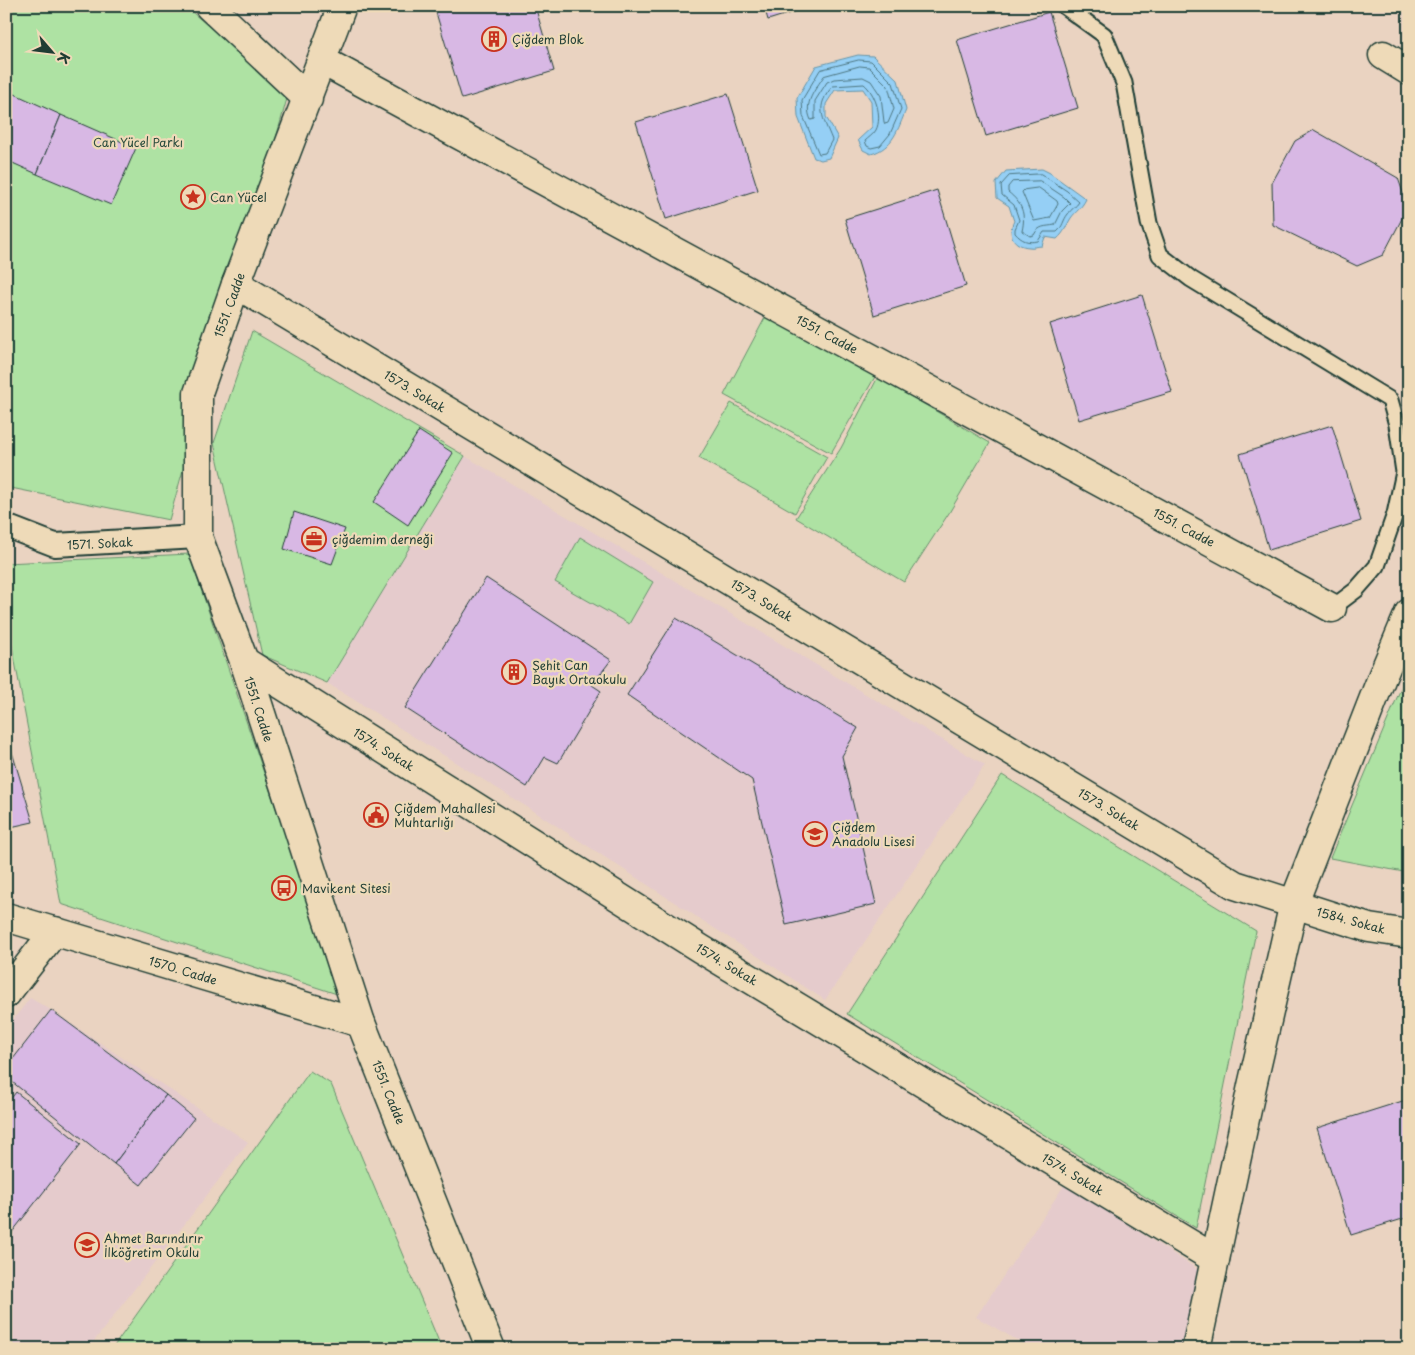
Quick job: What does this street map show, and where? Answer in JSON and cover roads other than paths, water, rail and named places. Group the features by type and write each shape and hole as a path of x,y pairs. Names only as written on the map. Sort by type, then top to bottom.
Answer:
{"street":[{"path":"209,6 308,98"},
{"name":"1551. Cadde","path":"342,6 323,61 236,284 198,393 198,537 244,661 361,1023 492,1349"},
{"path":"1383,54 1409,71"},
{"name":"1551. Cadde","path":"323,61 1332,608"},
{"name":"1573. Sokak","path":"236,284 1236,885 1294,904"},
{"name":"1571. Sokak","path":"6,526 55,545 198,537"},
{"path":"1196,1349 1294,904 1382,677 1409,613"},
{"name":"1574. Sokak","path":"244,661 701,949 1215,1260"},
{"name":"1584. Sokak","path":"1294,904 1369,928 1409,934"},
{"name":"1570. Cadde","path":"6,917 361,1023"},
{"path":"6,994 55,931"}],"lane":[{"path":"1064,6 1104,34 1124,83 1149,223 1160,256 1191,279 1390,400 1397,425 1404,472 1395,514 1377,566 1356,590 1332,608"}],"water":[{"path":"858,55 873,56 898,80 906,110 894,137 885,147 871,154 863,150 858,140 872,127 871,101 863,89 835,90 826,104 826,117 838,138 829,158 821,160 814,158 798,117 797,98 816,66"},
{"path":"1042,169 1086,199 1057,239 1045,237 1042,246 1023,246 1015,242 1011,235 1014,221 1009,206 997,198 996,183 1006,171"}],"place":[{"name":"Çiğdem Blok","path":"494,39"},
{"name":"Can Yücel","path":"193,197"},
{"name":"çiğdemim derneği","path":"314,539"},
{"name":"Şehit Can Bayık Ortaokulu","path":"514,672"},
{"name":"Çiğdem Mahallesi Muhtarlığı","path":"376,815"},
{"name":"Çiğdem Anadolu Lisesi","path":"815,834"},
{"name":"Mavikent Sitesi","path":"284,888"},
{"name":"Ahmet Barındırır İlköğretim Okulu","path":"87,1245"}],"park label":[{"name":"Can Yücel Parkı","path":"138,142"}]}
